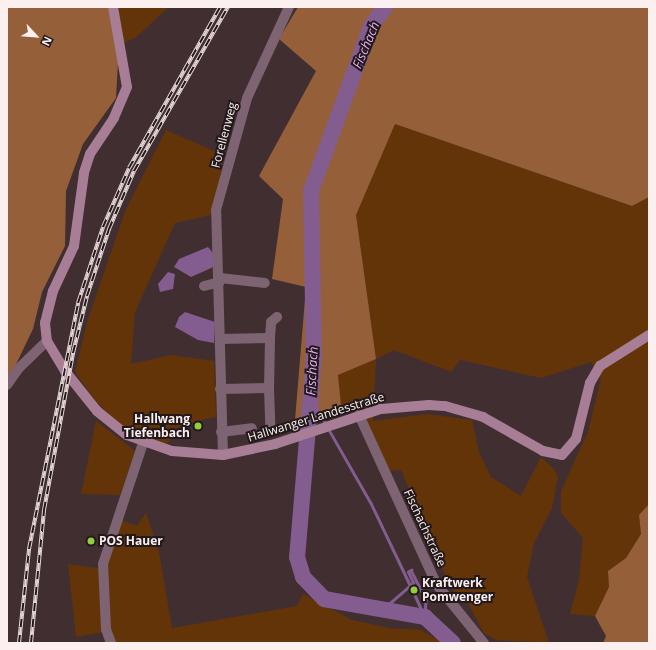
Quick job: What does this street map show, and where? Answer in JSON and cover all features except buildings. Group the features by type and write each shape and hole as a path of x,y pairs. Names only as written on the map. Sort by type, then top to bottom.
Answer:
{"street":[{"path":"7,385 18,369 47,341 47,310 74,246 84,173 90,154 114,118 127,87 113,7"},
{"name":"Forellenweg","path":"223,455 220,389 220,280 216,210 247,98 289,7"},
{"path":"204,286 220,280 265,283"},
{"path":"270,425 269,388 271,322 277,317"},
{"name":"Hallwanger Landesstraße","path":"47,341 65,371 97,411 117,428 143,443 186,454 223,455 284,441 359,415 393,407 445,406 483,417 543,451 562,455 576,439 590,383 600,366 649,335"},
{"path":"220,339 270,338"},
{"path":"220,389 269,388"},
{"name":"Fischachstraße","path":"359,415 438,585 484,643"},
{"path":"221,432 252,428"},
{"path":"111,643 106,629 102,564 143,443"}],"shaded area":[{"path":"7,7 110,7 119,45 116,98 83,144 66,191 65,246 42,292 33,329 7,383"},
{"path":"110,7 169,7 135,38 119,45"},
{"path":"298,7 649,7 649,197 632,206 395,124 356,215 376,359 338,375 341,405 294,432 306,287 272,279 283,199 259,176 316,71 279,39"},
{"path":"395,124 632,206 649,197 649,504 639,515 641,534 626,558 608,571 609,587 595,616 570,614 579,580 583,538 561,513 561,491 588,432 601,378 591,362 541,378 460,360 451,372 394,350 376,359 356,215"},
{"path":"166,130 223,155 216,214 175,223 135,312 131,364 171,355 214,361 216,417 182,424 165,446 121,427 95,400 75,372 88,319 126,209"},
{"path":"208,247 213,253 213,267 191,277 174,267 179,259"},
{"path":"168,272 175,274 173,289 160,292 158,284"},
{"path":"185,312 215,322 214,343 198,340 175,327 179,317"},
{"path":"376,359 373,421 427,414 472,420 479,452 491,477 521,496 541,457 554,469 558,477 552,508 534,543 527,577 549,643 496,640 484,633 466,600 450,587 401,470 387,471 366,424 341,405 338,375"},
{"path":"96,421 135,451 120,495 81,494"},
{"path":"649,504 649,643 603,643 606,636 595,616 609,587 608,571 626,558 641,534 639,515"},
{"path":"146,513 159,552 172,628 297,606 303,594 352,620 389,628 421,630 443,643 115,643 111,631 76,637 68,564 105,569 121,520 137,526"}],"waterway":[{"name":"Fischach","path":"385,7 371,26 311,191 314,356 297,557 303,577 324,599 425,617 453,643"},
{"path":"311,398 326,424"},
{"path":"328,428 371,503 411,587"},
{"path":"383,609 413,583 408,572 411,570 426,599 425,617"},
{"path":"415,595 425,617"}],"railway":[{"path":"19,643 29,549 78,303 103,227 129,168 220,7"},
{"path":"31,643 44,510 73,353 87,296 109,229 134,171 228,7"}],"place":[{"name":"Hallwang Tiefenbach","path":"198,426"},
{"name":"POS Hauer","path":"91,541"},
{"name":"Kraftwerk Pomwenger","path":"414,590"}]}
